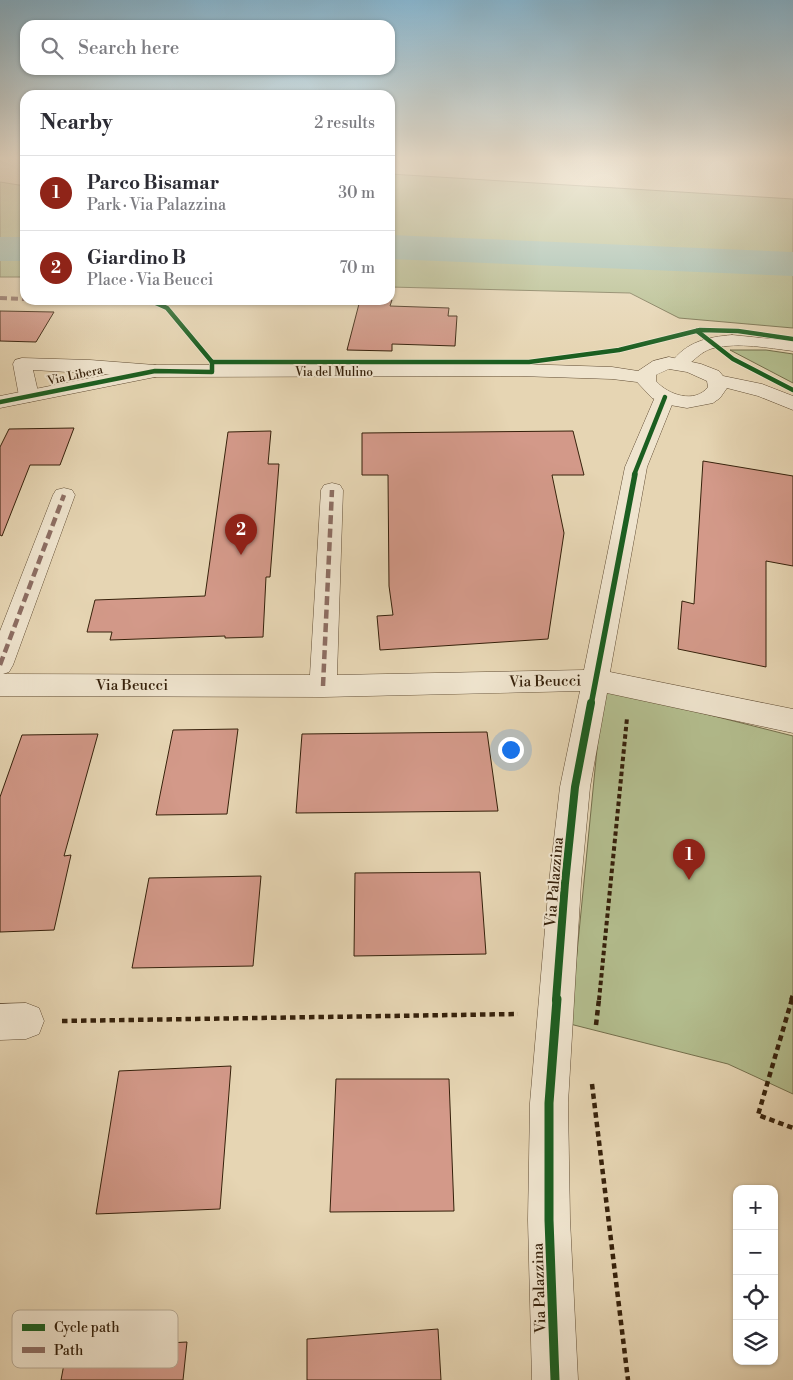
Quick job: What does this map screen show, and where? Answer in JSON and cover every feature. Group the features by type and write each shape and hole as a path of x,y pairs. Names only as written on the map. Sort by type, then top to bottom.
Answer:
{"street":[{"path":"680,363 685,354 706,343 731,340 793,346"},
{"path":"655,388 647,372 652,368 669,363 680,363 698,368 712,376 716,381 751,387 793,404"},
{"name":"Via del Mulino","path":"29,396 15,364 90,366 155,371 405,372 519,370 612,373 688,402 708,398 715,393 717,388 716,381"},
{"name":"Via Libera","path":"0,402 155,371"},
{"name":"Via Palazzina","path":"555,1380 548,1220 549,1103 565,883 575,786 636,467 655,388"},
{"path":"323,686 332,490"},
{"path":"0,665 64,495"},
{"name":"Via Beucci","path":"0,685 323,686 595,680 793,721"}],"path":[{"path":"596,1028 630,688"},
{"path":"793,994 758,1115 793,1128"},
{"path":"13,1022 556,1013"},
{"path":"591,1076 628,1380"}],"green space":[{"path":"0,221 20,221 20,277 0,277"},
{"path":"395,221 793,221 793,328 679,318 630,293 395,287"},
{"path":"730,350 766,350 793,354 793,383"},
{"path":"603,688 793,736 793,1094 728,1064 570,1024"}],"building":[{"path":"359,305 449,308 448,316 457,316 455,346 392,344 392,351 347,350"},
{"path":"0,311 54,312 36,342 0,341"},
{"path":"74,428 60,465 30,465 2,536 0,535 0,447 9,429"},
{"path":"271,431 268,464 279,464 270,577 266,577 263,637 225,638 225,636 110,640 112,632 87,632 95,600 205,596 228,432"},
{"path":"573,431 584,475 552,475 564,533 548,639 380,650 377,616 393,615 389,586 388,475 362,475 362,433"},
{"path":"703,461 793,476 793,566 766,561 766,667 678,649 682,601 694,604"},
{"path":"238,729 227,814 156,815 173,730"},
{"path":"487,732 498,811 296,813 302,734"},
{"path":"98,734 64,856 71,855 54,930 0,932 0,797 22,735"},
{"path":"480,872 486,954 354,956 355,873"},
{"path":"261,876 253,966 132,968 149,878"},
{"path":"231,1066 220,1209 96,1214 119,1071"},
{"path":"336,1079 449,1079 454,1211 330,1212"},
{"path":"438,1329 441,1380 307,1380 307,1339"},
{"path":"178,1342 187,1342 183,1380 61,1380 63,1368 178,1368"}],"waterway":[{"path":"395,247 793,264"},
{"path":"0,249 20,249"}],"marked path":[{"path":"0,298 20,299"},
{"path":"323,686 332,490"},
{"path":"0,665 64,495"}],"cycle path":[{"path":"160,305 167,308 212,362"},
{"path":"212,362 529,362 619,350 700,330 738,331 793,339"},
{"path":"697,331 733,359 793,390"},
{"path":"0,402 155,371 212,372 212,362"},
{"path":"555,1380 549,1220 549,1103 565,883 575,787 636,467 665,397"}],"place":[{"name":"Giardino B","path":"241,555"},
{"name":"Parco Bisamar","path":"689,880"}]}
